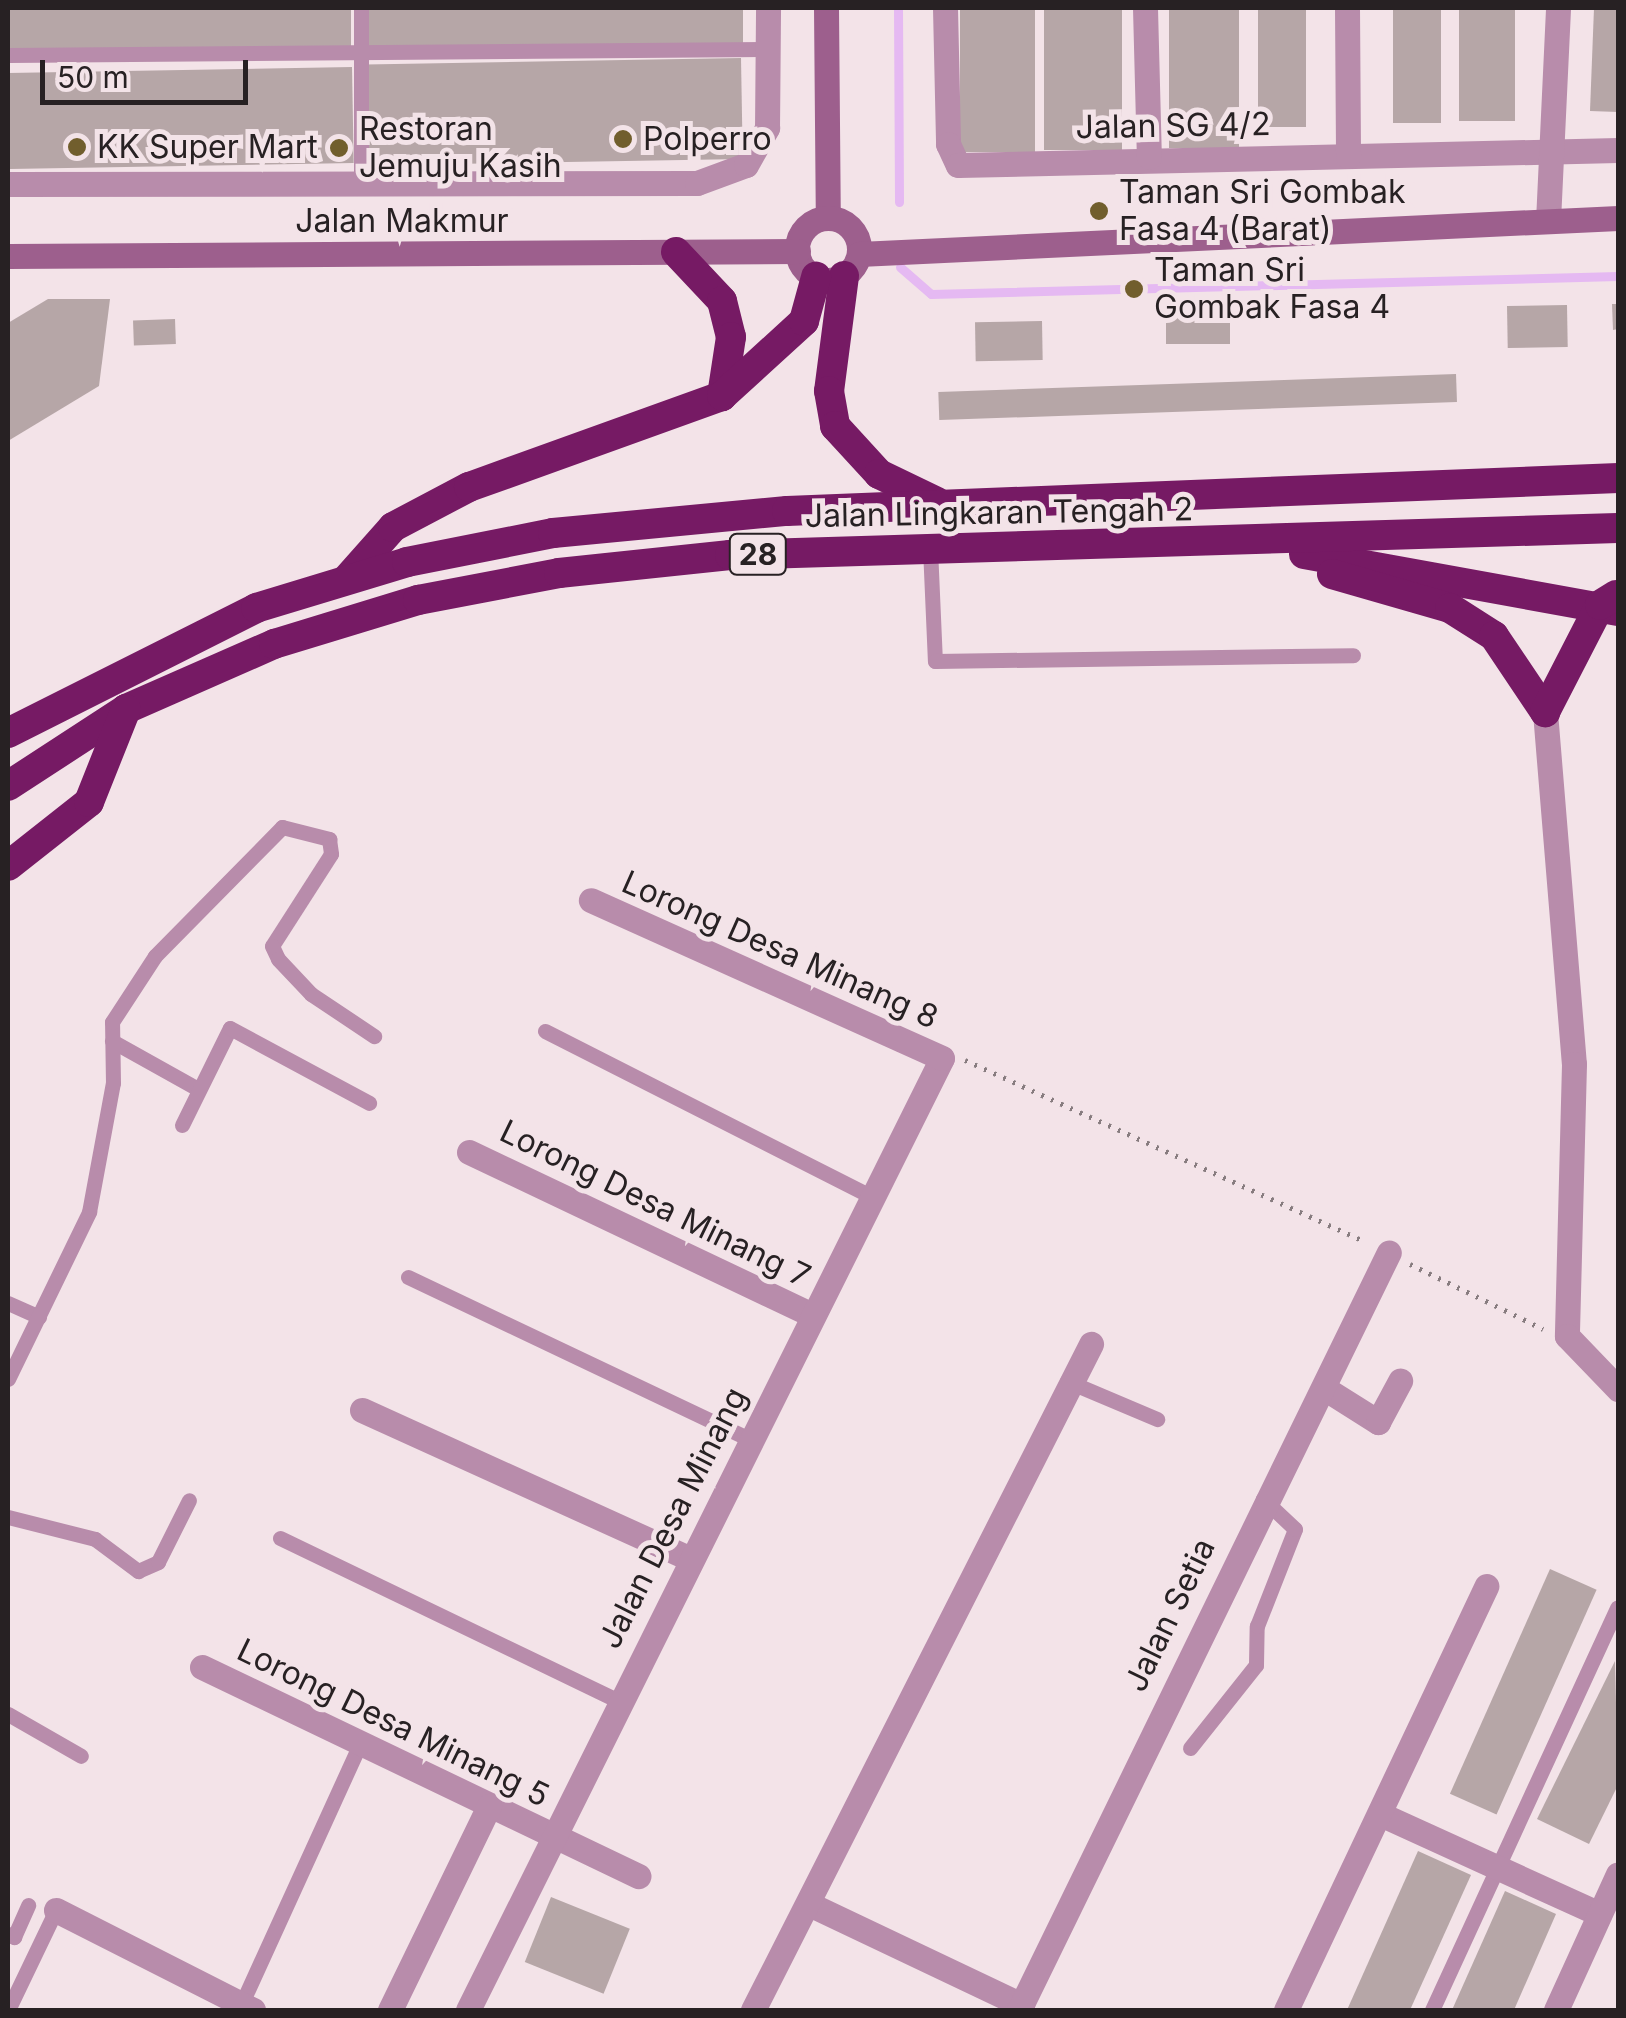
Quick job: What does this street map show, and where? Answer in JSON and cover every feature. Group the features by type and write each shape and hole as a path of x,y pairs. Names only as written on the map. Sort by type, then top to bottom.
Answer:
{"highway":[{"path":"676,252 722,301 731,338 722,396"},
{"path":"347,579 393,528 470,488 722,396 804,322 840,269"},
{"path":"840,269 829,391 835,426 878,474 940,504"},
{"name":"Jalan Lingkaran Tengah 2","path":"8,732 208,627 347,579 604,526 940,504 1618,478"},
{"name":"Jalan Lingkaran Tengah 2","path":"8,786 126,709 274,644 418,600 640,562 930,548 1618,528"},
{"path":"1227,542 1612,603 1545,712 1494,636 1450,608 1227,542"},
{"path":"8,866 89,802 126,709"}],"street":[{"path":"8,184 697,183 732,173 767,128 768,8"},
{"path":"826,8 828,218"},
{"name":"Jalan SG 4/2","path":"945,8 952,162 1618,150"},
{"path":"1145,8 1149,157"},
{"path":"1347,8 1348,156"},
{"path":"1548,221 1558,8"},
{"path":"828,218 802,232 798,251 840,269 1618,218"},
{"path":"828,218 852,229 840,269"},
{"name":"Jalan Makmur","path":"8,256 798,251"},
{"path":"1545,712 1574,1064 1567,1336 1618,1388"},
{"name":"Lorong Desa Minang 8","path":"590,900 942,1058"},
{"name":"Jalan Desa Minang","path":"468,2010 557,1837 618,1702 942,1058"},
{"name":"Lorong Desa Minang 7","path":"470,1152 812,1316"},
{"name":"Jalan Setia","path":"1021,2008 1262,1498 1324,1388 1388,1252"},
{"path":"753,2010 1067,1381 1091,1344"},
{"path":"1324,1388 1378,1422 1400,1381"},
{"path":"362,1410 690,1559"},
{"path":"1286,2010 1486,1586"},
{"name":"Lorong Desa Minang 5","path":"202,1668 638,1876"},
{"path":"390,2010 489,1806"},
{"path":"1380,1814 1500,1865 1600,1914"},
{"path":"1556,2010 1618,1874"},
{"path":"809,1904 1021,2008"},
{"path":"56,1910 247,2008"}],"lane":[{"path":"361,8 361,184"},
{"path":"8,55 361,56 768,48"},
{"path":"930,548 935,661 1354,655"},
{"path":"8,1380 89,1212 108,1128 112,1022 154,956 282,828 329,839 331,854 272,946 311,994 374,1036"},
{"path":"182,1124 230,1028 369,1104"},
{"path":"545,1031 872,1197"},
{"path":"112,1041 198,1089"},
{"path":"408,1277 749,1439"},
{"path":"8,1303 40,1317"},
{"path":"1067,1381 1157,1419"},
{"path":"1190,1748 1256,1665 1257,1626 1295,1529 1262,1498"},
{"path":"8,1518 95,1538 138,1571 158,1562 189,1500"},
{"path":"280,1538 618,1702"},
{"path":"1432,2010 1617,1607"},
{"path":"8,1714 81,1756"},
{"path":"247,2008 360,1744"},
{"path":"8,1934 14,1938 28,1905"},
{"path":"8,2010 56,1910"}],"path":[{"path":"942,1058 975,1062 1388,1252 1521,1323 1567,1336"}],"building":[{"path":"8,8 351,8 351,52 8,52"},
{"path":"365,8 743,8 743,49 365,49"},
{"path":"960,8 1035,8 1035,152 960,152"},
{"path":"1044,8 1122,8 1122,150 1044,150"},
{"path":"1169,8 1239,8 1239,148 1169,148"},
{"path":"1258,8 1306,8 1306,127 1258,127"},
{"path":"1393,8 1441,8 1441,123 1393,123"},
{"path":"1459,8 1515,8 1515,121 1459,121"},
{"path":"1594,8 1618,8 1618,112 1590,111"},
{"path":"741,58 743,159 368,166 366,65"},
{"path":"352,67 354,163 10,169 8,73"},
{"path":"48,299 110,299 99,386 8,441 8,323"},
{"path":"1612,304 1618,304 1618,329 1613,330"},
{"path":"1567,305 1568,347 1508,348 1507,306"},
{"path":"1166,311 1230,311 1230,344 1166,344"},
{"path":"175,319 176,344 134,345 133,320"},
{"path":"1042,321 1043,360 976,361 975,322"},
{"path":"1456,374 1457,402 939,420 938,392"},
{"path":"1550,1569 1597,1590 1497,1814 1450,1794"},
{"path":"1615,1661 1618,1785 1589,1844 1537,1819"},
{"path":"1418,1851 1471,1875 1410,2010 1347,2010"},
{"path":"1505,1891 1556,1914 1514,2010 1452,2010"},
{"path":"551,1897 630,1929 604,1994 525,1962"}],"waterway":[{"path":"898,8 899,202"},
{"path":"900,267 931,294 1618,276"}],"place":[{"name":"Polperro","path":"623,139"},
{"name":"KK Super Mart","path":"77,147"},
{"name":"Restoran Jemuju Kasih","path":"339,148"},
{"name":"Taman Sri Gombak Fasa 4 (Barat)","path":"1099,211"},
{"name":"Taman Sri Gombak Fasa 4","path":"1134,289"}]}
